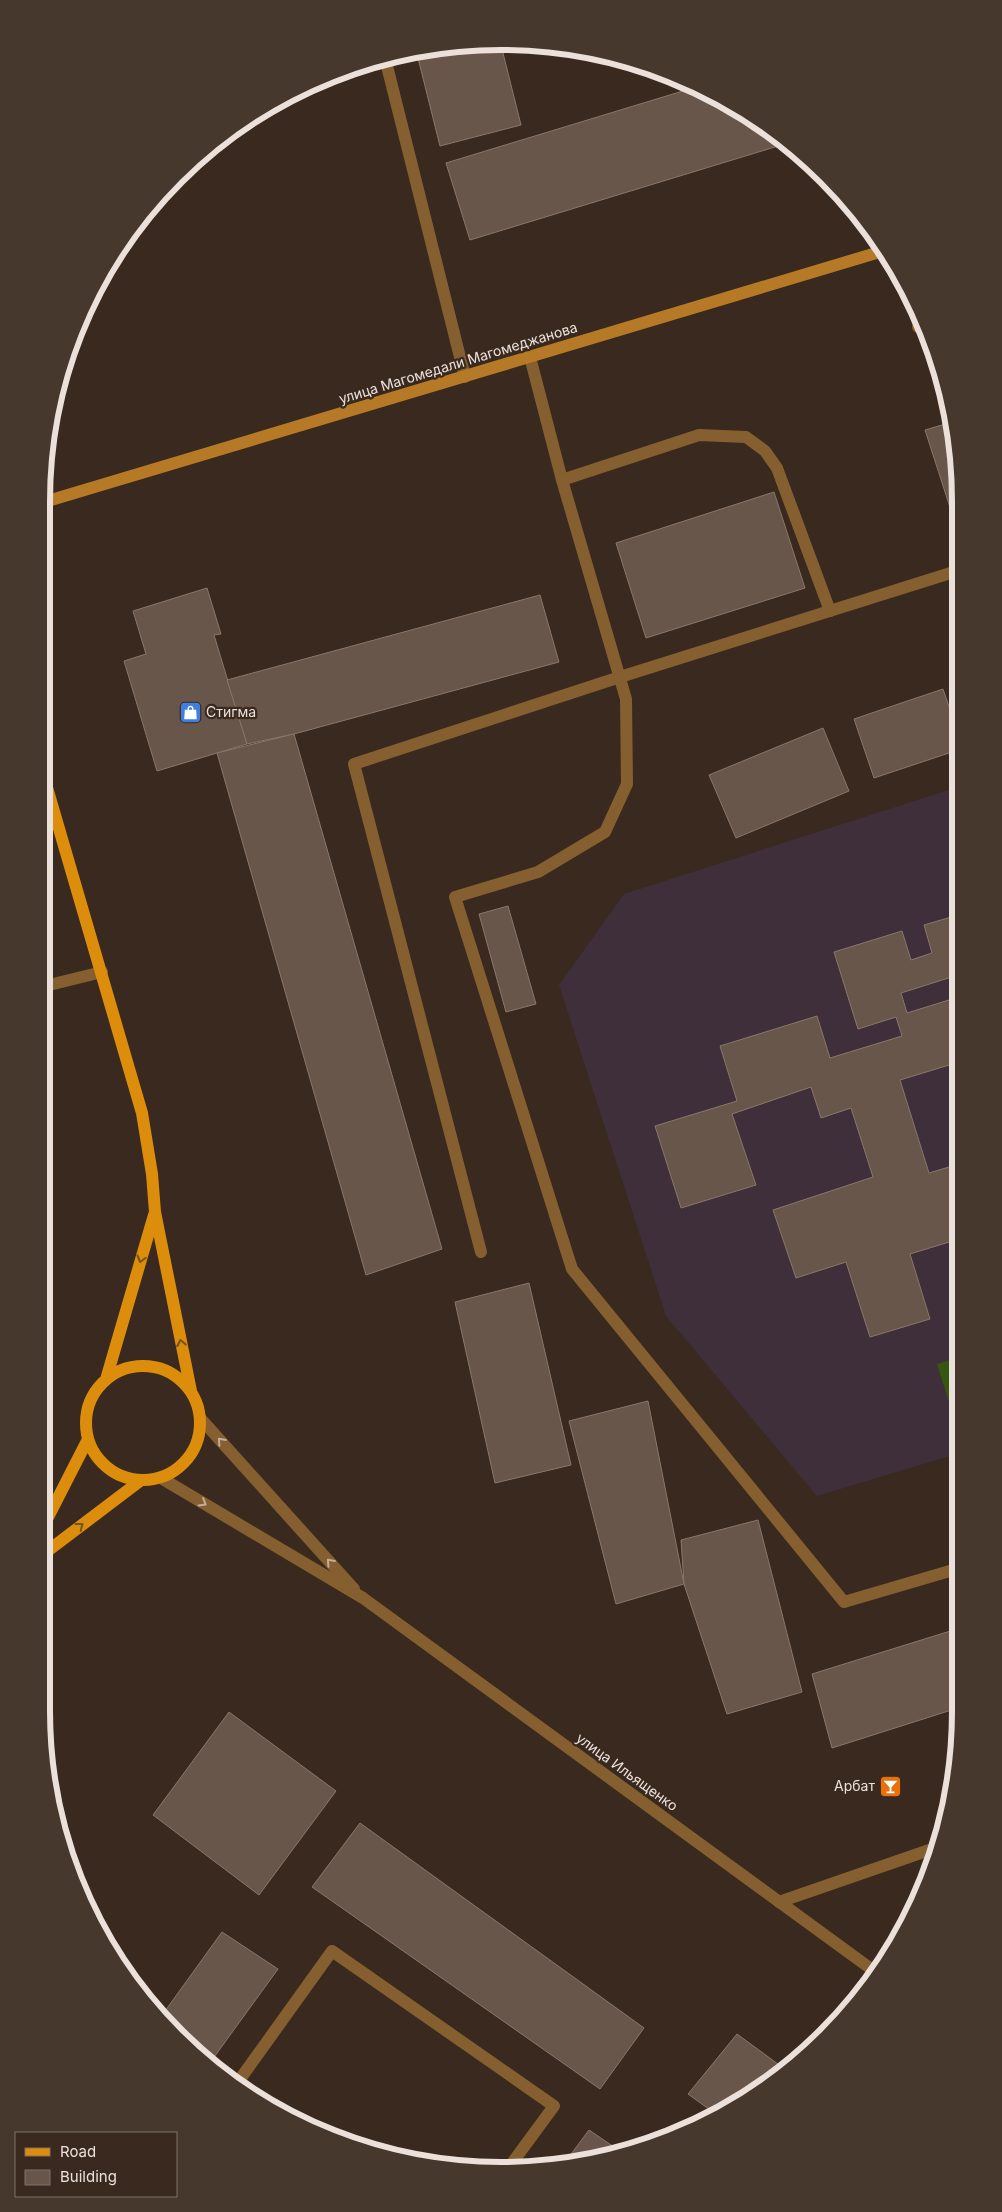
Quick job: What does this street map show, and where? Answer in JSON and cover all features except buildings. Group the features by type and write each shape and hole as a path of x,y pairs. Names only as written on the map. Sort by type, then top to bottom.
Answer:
{"main road":[{"name":"улица Магомедали Магомеджанова","path":"50,500 878,253"},
{"path":"50,797 142,1112 152,1174 155,1212 191,1391 201,1418 197,1443 183,1465 161,1478 140,1481 108,1469 88,1441"},
{"path":"50,1514 88,1441 87,1406 107,1376 155,1212"},
{"path":"107,1376 136,1365 167,1370 191,1391"},
{"path":"50,1549 140,1481"}],"street":[{"path":"387,64 465,377"},
{"path":"530,357 562,480 626,699 627,784 605,832 538,872 455,897 572,1270 844,1602 952,1570"},
{"path":"562,480 699,435 746,438 765,451 777,468 830,612"},
{"path":"481,1252 354,764 620,677 952,573"},
{"path":"50,985 102,972"},
{"path":"201,1418 363,1598"},
{"path":"161,1478 363,1598"},
{"name":"улица Ильященко","path":"363,1598 871,1969"},
{"path":"778,1902 930,1850"},
{"path":"240,2079 332,1951 554,2106 512,2162"}],"shaded area":[{"path":"952,789 952,1455 817,1496 666,1316 559,985 624,894"}],"green space":[{"path":"952,1359 952,1411 937,1364"}],"place":[{"name":"Стигма","path":"190,712"},
{"name":"Арбат","path":"891,1786"}]}
